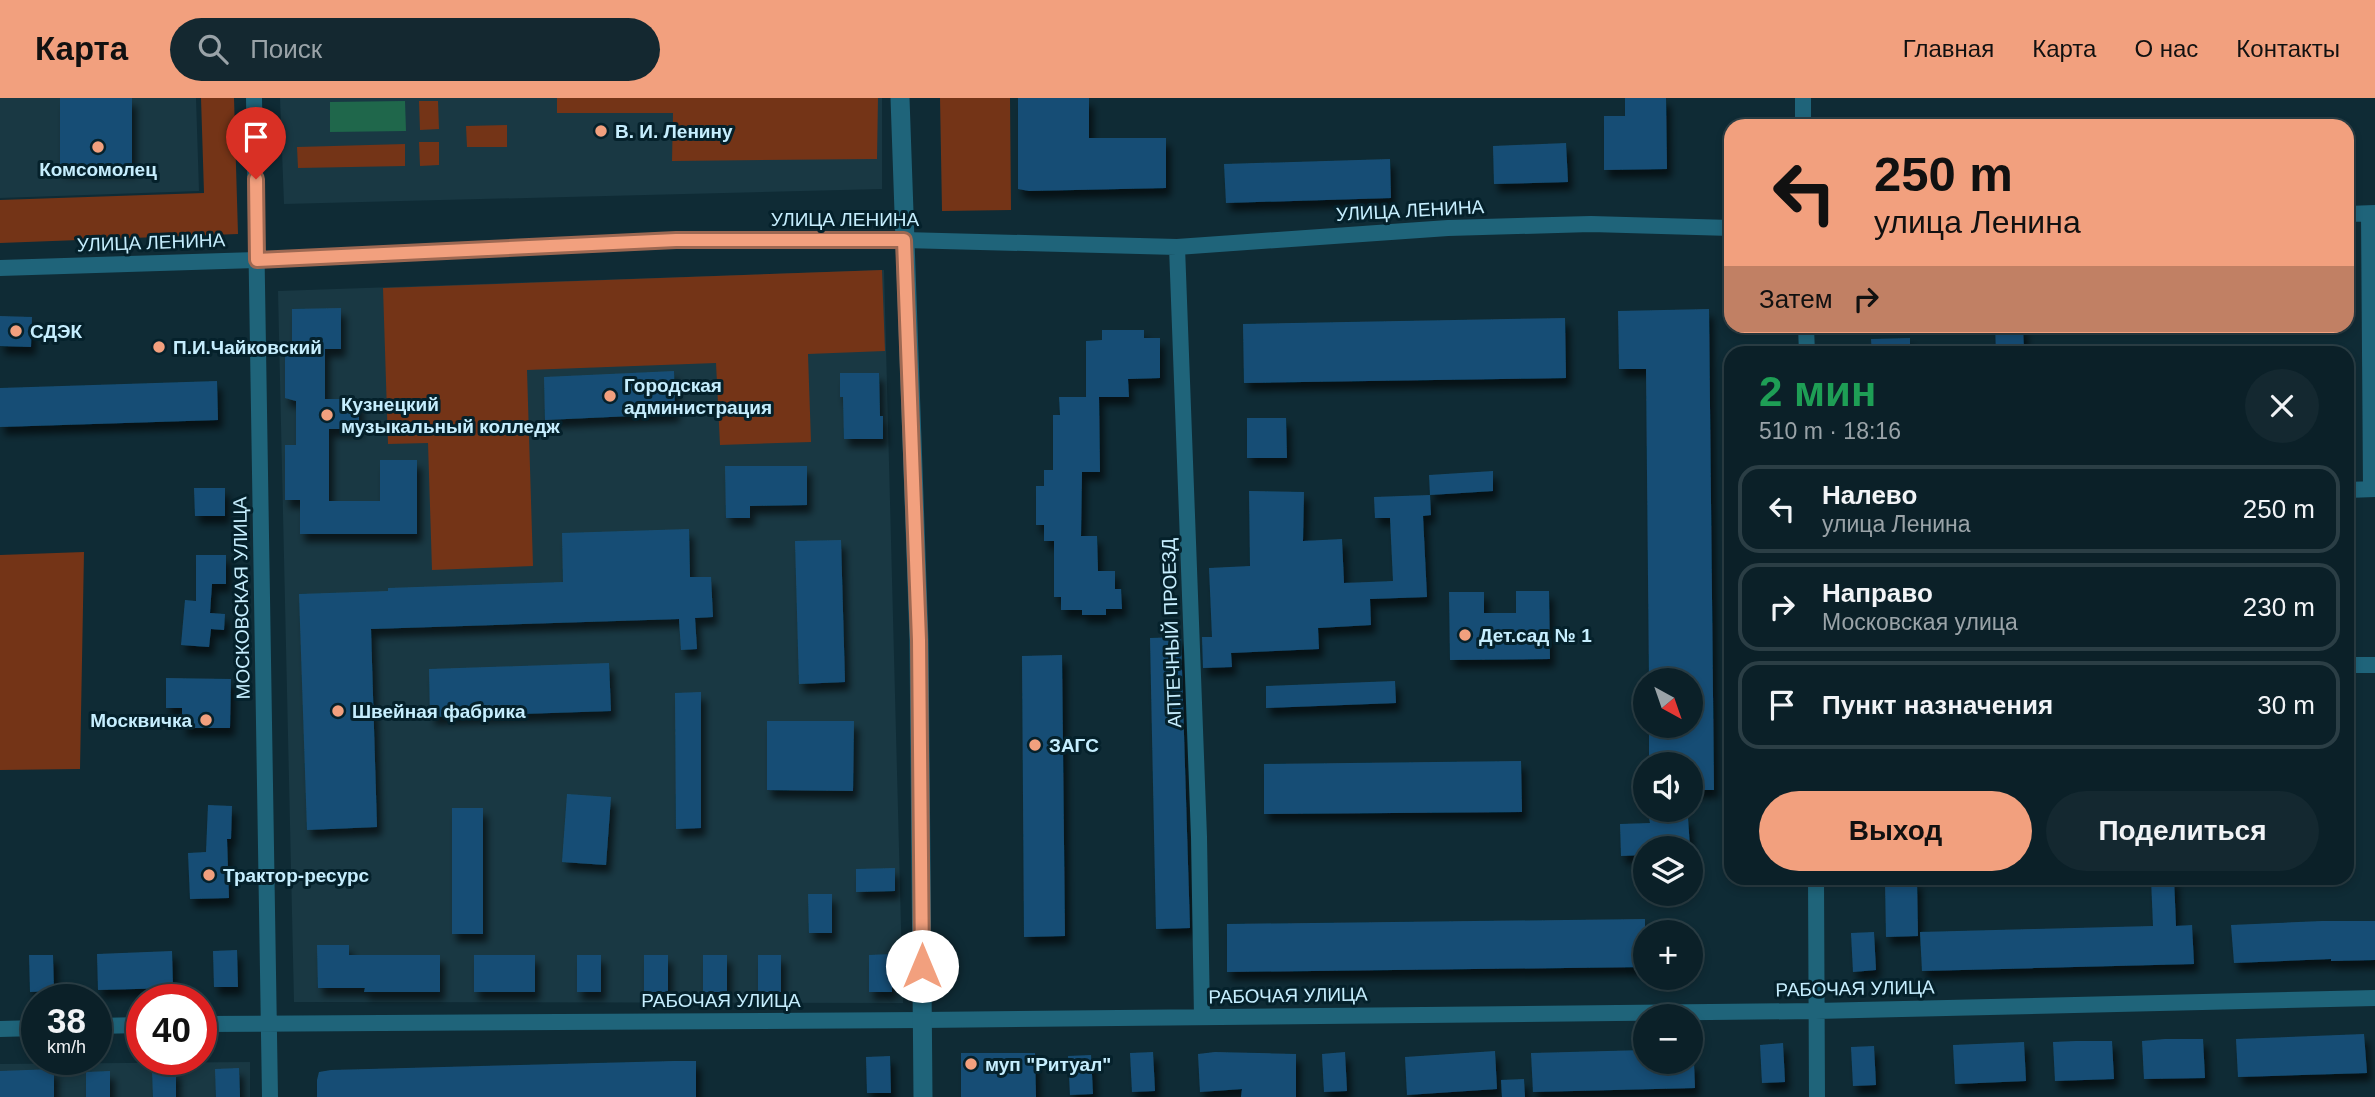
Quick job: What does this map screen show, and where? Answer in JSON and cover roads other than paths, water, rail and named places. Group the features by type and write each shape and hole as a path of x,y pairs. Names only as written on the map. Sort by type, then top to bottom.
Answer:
{"street":[{"name":"МОСКОВСКАЯ УЛИЦА","path":"254,98 270,1097"},
{"path":"900,98 919,640 923,1097"},
{"path":"1803,98 1803,119"},
{"path":"2354,214 2372,214 2373,489 2354,490"},
{"name":"УЛИЦА ЛЕНИНА","path":"0,268 257,260 676,240 904,240 1177,247 1448,228 1591,224 1724,228"},
{"name":"АПТЕЧНЫЙ ПРОЕЗД","path":"1177,247 1198,809 1202,1017"},
{"path":"2354,665 2375,665"},
{"path":"1816,885 1816,1097"},
{"name":"РАБОЧАЯ УЛИЦА","path":"217,1024 922,1020 1815,1010 2375,998"},
{"path":"0,1028 21,1028"}],"place":[{"name":"В. И. Ленину","path":"601,131"},
{"name":"Комсомолец","path":"98,147"},
{"name":"СДЭК","path":"16,331"},
{"name":"П.И.Чайковский","path":"159,347"},
{"name":"Городская администрация","path":"610,396"},
{"name":"Кузнецкий музыкальный колледж","path":"327,415"},
{"name":"Дет.сад № 1","path":"1465,635"},
{"name":"Швейная фабрика","path":"338,711"},
{"name":"Москвичка","path":"206,720"},
{"name":"ЗАГС","path":"1035,745"},
{"name":"Трактор-ресурс","path":"209,875"},
{"name":"муп \"Ритуал\"","path":"971,1064"}]}
